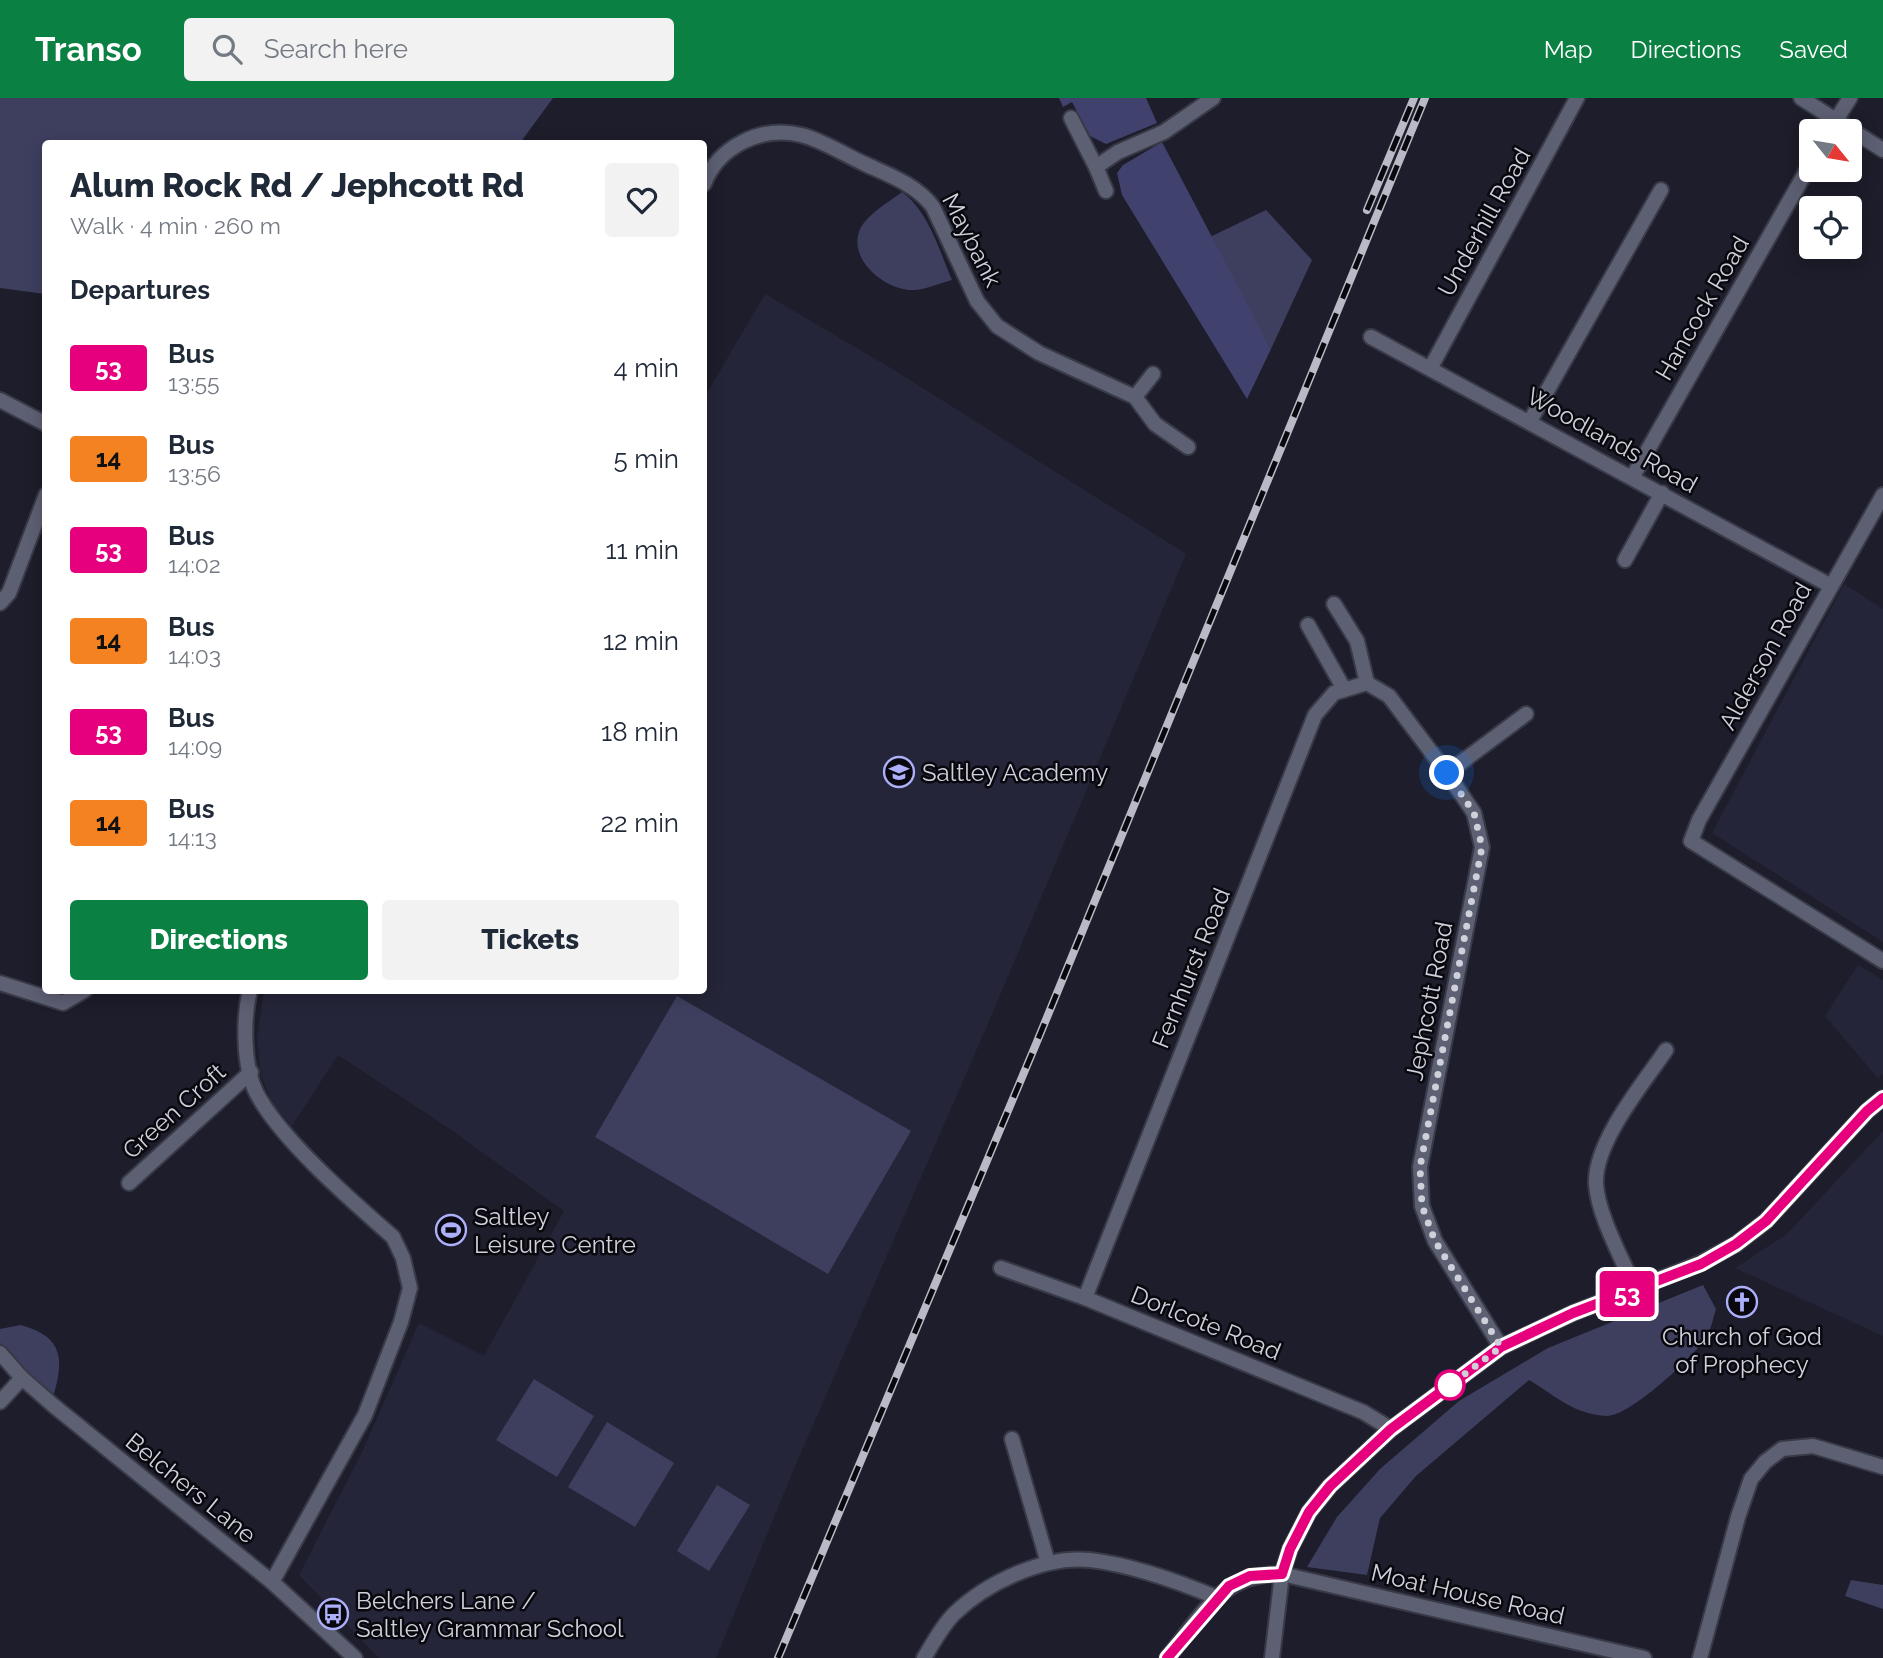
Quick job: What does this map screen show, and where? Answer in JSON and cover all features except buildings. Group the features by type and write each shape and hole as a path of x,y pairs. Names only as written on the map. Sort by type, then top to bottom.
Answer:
{"street":[{"path":"1096,167 1118,152 1164,132 1213,98"},
{"name":"Underhill Road","path":"1431,367 1577,98"},
{"path":"1801,98 1826,119"},
{"path":"1837,119 1850,98"},
{"path":"1071,118 1106,191"},
{"name":"Maybank","path":"707,176 727,151 762,134 771,134 801,135 901,181 925,197 933,207 977,301 997,326 1039,353 1135,397 1155,424 1188,447"},
{"path":"1862,140 1883,150"},
{"name":"Hancock Road","path":"1633,476 1800,182"},
{"path":"1530,421 1661,190"},
{"name":"Woodlands Road","path":"1370,337 1633,476 1831,586"},
{"path":"1135,397 1153,374"},
{"path":"0,400 42,422"},
{"path":"1625,560 1662,493"},
{"name":"Alderson Road","path":"1883,495 1699,820 1691,841 1883,961"},
{"path":"0,603 9,593 42,506"},
{"path":"1334,604 1357,641 1367,683"},
{"path":"1308,625 1344,689"},
{"name":"Fernhurst Road","path":"1085,1298 1315,715 1334,693 1367,683"},
{"name":"Jephcott Road","path":"1367,683 1389,696 1447,773 1474,813 1482,847 1420,1167 1422,1206 1435,1241 1501,1347"},
{"path":"1447,773 1526,714"},
{"path":"0,983 63,1003 78,994"},
{"path":"249,994 244,1027 255,1089 288,1136 393,1237 403,1258 410,1288 401,1322 365,1415 272,1583"},
{"path":"1636,1291 1600,1204 1596,1183 1599,1157 1666,1050"},
{"name":"Green Croft","path":"129,1183 152,1158 251,1072"},
{"path":"1272,1658 1282,1574 1290,1549 1309,1512 1330,1486 1391,1429 1501,1347 1573,1313 1701,1264 1736,1244 1766,1221 1867,1111 1883,1098"},
{"name":"Dorlcote Road","path":"1001,1268 1085,1298 1363,1412 1391,1429"},
{"name":"Belchers Lane","path":"0,1353 22,1378 272,1583 355,1658"},
{"path":"0,1402 22,1378"},
{"path":"1012,1439 1048,1563"},
{"path":"1700,1658 1738,1517 1751,1479 1765,1462 1782,1449 1812,1446 1883,1466"},
{"path":"924,1658 953,1615 974,1598 1003,1581 1048,1563 1087,1559 1128,1567 1218,1598"},
{"name":"Moat House Road","path":"1167,1658 1236,1581 1250,1576 1282,1574 1644,1658"}],"shaded area":[{"path":"0,98 553,98 522,140 42,140 42,294 0,288"},
{"path":"1059,98 1146,98 1157,123 1106,144 1090,136 1072,102 1063,107"},
{"path":"1162,142 1271,349 1247,399 1122,195 1117,173 1123,165"},
{"path":"902,192 926,221 952,280 915,290 904,289 883,280 865,264 857,243 862,226"},
{"path":"1266,210 1312,260 1271,349 1210,237"},
{"name":"Saltley Academy","path":"765,294 894,370 1186,554 990,1019 796,1464 716,1658 379,1658 299,1575 362,1452 419,1323 484,1356 564,1211 450,1129 338,1055 292,1126 273,1104 261,1076 257,1038 263,997 264,994 707,994 707,393"},
{"path":"1844,584 1883,609 1883,942 1712,833"},
{"path":"1858,965 1883,980 1883,1074 1878,1078 1825,1016"},
{"path":"677,996 911,1131 828,1274 595,1137"},
{"path":"1883,1131 1883,1336 1735,1268 1787,1234"},
{"path":"1703,1285 1716,1309 1707,1336 1659,1385 1630,1407 1617,1414 1595,1415 1565,1403 1529,1380 1416,1476 1380,1518 1367,1575 1307,1567 1337,1517 1380,1469 1459,1401 1548,1348"},
{"path":"21,1325 46,1336 57,1352 59,1372 53,1397 25,1373 0,1343 0,1329"},
{"path":"534,1379 594,1416 557,1477 496,1440"},
{"path":"607,1422 674,1463 635,1527 568,1487"},
{"path":"717,1485 750,1505 709,1571 677,1551"},
{"path":"1851,1580 1883,1585 1883,1609 1845,1596"}],"railway":[{"path":"1367,210 1414,98"},
{"path":"778,1658 1036,1044 1425,98"}],"bus line":[{"name":"53","path":"1167,1658 1229,1586 1250,1576 1282,1574 1290,1549 1309,1512 1330,1486 1391,1429 1501,1347 1573,1313 1701,1264 1736,1244 1766,1221 1867,1111 1883,1098"}],"place":[{"name":"Saltley Academy","path":"899,772"},
{"name":"Saltley Leisure Centre","path":"451,1230"},
{"name":"Church of God of Prophecy","path":"1742,1302"},
{"name":"Belchers Lane / Saltley Grammar School","path":"333,1614"}],"route":[{"path":"1447,773 1474,813 1482,847 1420,1167 1422,1206 1435,1241 1501,1347 1450,1385"}]}
